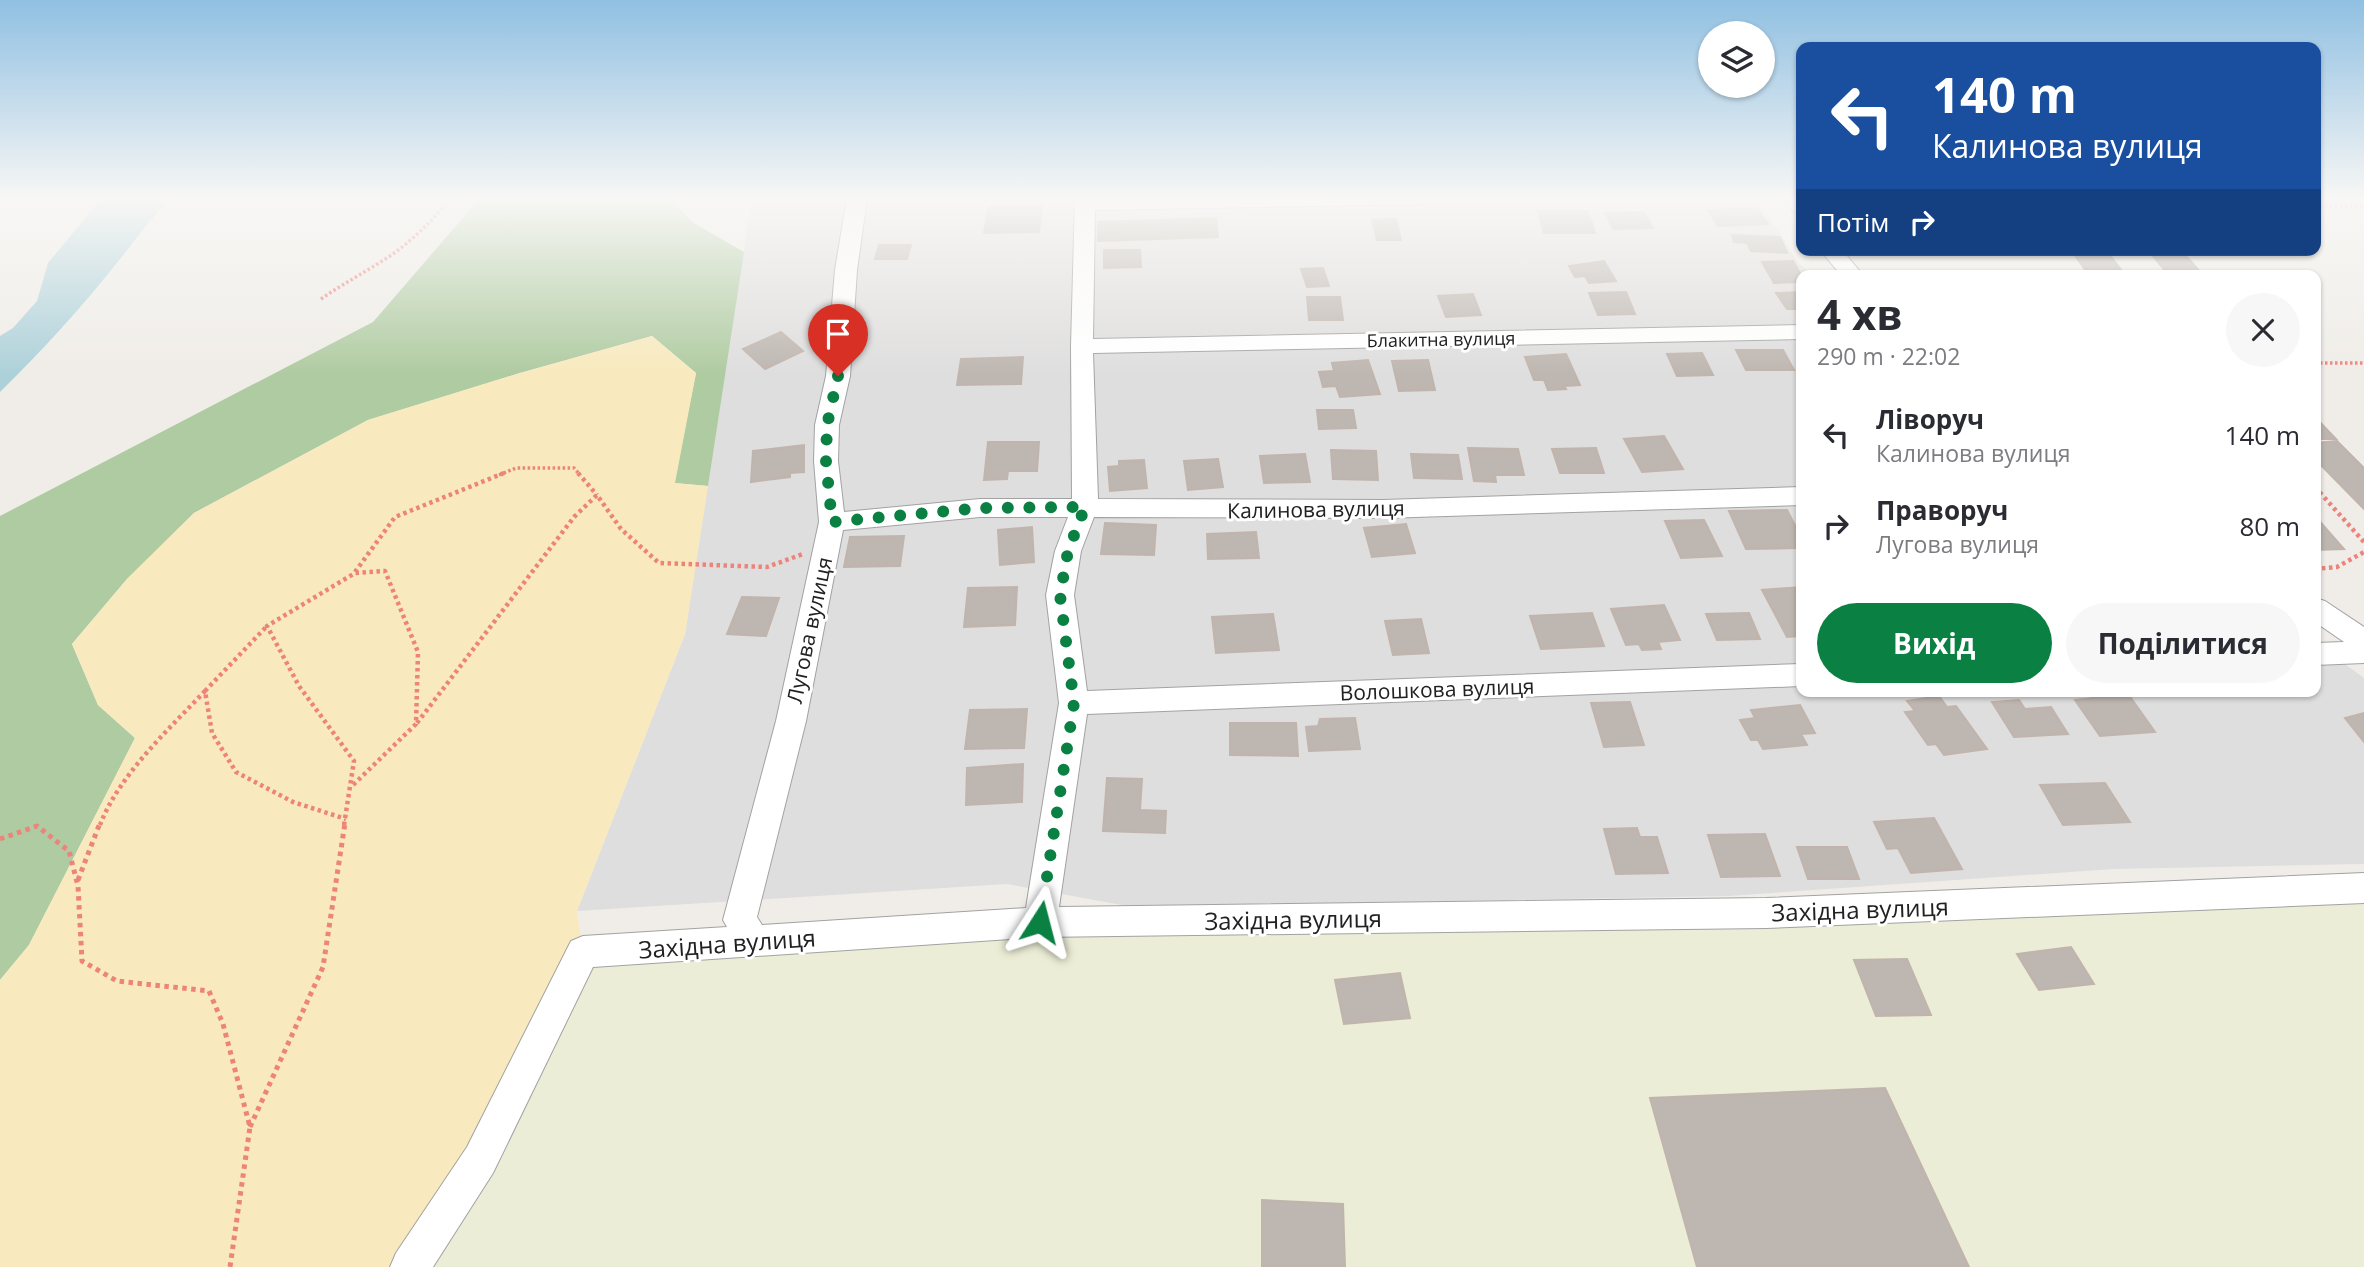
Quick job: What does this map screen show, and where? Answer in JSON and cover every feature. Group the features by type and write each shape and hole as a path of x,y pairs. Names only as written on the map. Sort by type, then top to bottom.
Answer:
{"street":[{"name":"Лугова вулиця","path":"754,941 740,920 790,721 829,533 827,425 838,376 848,257"},
{"path":"1040,922 1074,703 1060,595 1068,551 1085,507 1082,346 1084,257"},
{"name":"Блакитна вулиця","path":"1082,346 1796,332"},
{"name":"Калинова вулиця","path":"829,533 980,508 1384,509 1796,496"},
{"path":"2321,612 2364,641"},
{"path":"2321,654 2364,652"},
{"name":"Волошкова вулиця","path":"1074,703 1796,675"},
{"name":"Західна вулиця","path":"410,1267 480,1160 583,953 1040,922 1766,913 2364,888"}],"path":[{"path":"321,299 355,275 388,257"},
{"path":"2321,363 2364,363"},
{"path":"77,882 107,806 159,739 267,626 355,573 395,517 516,468 574,468 621,529 659,563 767,567 829,533"},
{"path":"2321,493 2364,542"},
{"path":"351,787 416,724 574,517 597,495"},
{"path":"2321,568 2337,567 2364,552"},
{"path":"355,573 385,571 418,652 416,724"},
{"path":"230,1267 250,1127 323,967 354,761 299,686 267,626"},
{"path":"205,691 212,733 236,772 293,802 346,819"},
{"path":"0,839 37,826 69,851 77,882 82,961 117,981 209,991 223,1024 250,1127"}],"shaded area":[{"path":"743,257 1795,257 1807,270 1796,270 1796,697 2321,697 2321,646 2364,678 2364,864 2114,869 1729,896 1133,907 1007,884 577,911 685,634"}],"green space":[{"path":"429,257 743,257 708,486 674,483 696,373 652,336 368,420 194,513 127,579 72,644 98,705 135,738 29,945 0,980 0,516 373,322"},
{"path":"2364,884 2364,1267 410,1267 583,952"}],"sand":[{"path":"652,336 696,373 675,483 708,486 685,634 577,911 583,952 410,1267 0,1267 0,980 29,945 135,738 98,705 72,644 127,579 194,513 368,420"}],"water":[{"path":"53,257 122,257 75,313 0,392 0,336 13,328 37,301 48,263"}],"building":[{"path":"876,257 908,257 907,259"},
{"path":"1104,257 1140,257 1141,267 1104,268"},
{"path":"2076,257 2111,257 2121,270 2085,270"},
{"path":"2154,257 2187,257 2198,270 2165,270"},
{"path":"1604,261 1616,281 1589,283 1585,276 1575,277 1569,266"},
{"path":"1793,261 1798,270 1796,270 1796,282 1774,283 1762,262"},
{"path":"1323,268 1329,286 1307,287 1301,269"},
{"path":"1626,292 1635,314 1598,315 1589,293"},
{"path":"1796,292 1796,309 1787,309 1776,293"},
{"path":"1473,294 1481,315 1446,317 1438,296"},
{"path":"1307,297 1340,297 1343,320 1309,320"},
{"path":"781,332 803,351 765,369 743,349"},
{"path":"1736,350 1783,350 1794,370 1746,370"},
{"path":"1702,353 1713,375 1677,376 1667,354"},
{"path":"1566,354 1580,385 1548,390 1544,380 1534,380 1525,357"},
{"path":"1023,357 1021,384 957,385 961,359"},
{"path":"1368,360 1380,394 1340,397 1336,386 1323,387 1319,372 1334,371 1332,363"},
{"path":"1428,360 1435,390 1399,391 1392,361"},
{"path":"1317,410 1353,410 1356,428 1319,429"},
{"path":"2321,423 2336,439 2321,439"},
{"path":"1664,436 1683,469 1642,472 1624,439"},
{"path":"2337,441 2364,468 2364,509 2321,465 2321,442"},
{"path":"988,442 1039,442 1037,471 1008,471 1007,479 984,480"},
{"path":"804,445 804,472 790,473 790,477 751,482 753,451"},
{"path":"1468,448 1518,449 1524,475 1495,475 1496,482 1474,481"},
{"path":"1596,448 1604,473 1560,473 1552,449"},
{"path":"1331,450 1376,451 1378,480 1333,479"},
{"path":"1305,454 1310,482 1264,483 1260,456"},
{"path":"1411,454 1458,455 1462,479 1414,478"},
{"path":"1218,459 1223,487 1188,490 1184,461"},
{"path":"1144,460 1147,488 1110,491 1108,467 1119,466 1119,461"},
{"path":"1787,510 1796,527 1796,548 1746,549 1729,511"},
{"path":"1704,520 1722,556 1681,558 1665,521"},
{"path":"1105,523 1156,525 1154,555 1101,554"},
{"path":"2321,523 2344,549 2321,550"},
{"path":"1406,524 1415,553 1372,557 1364,528"},
{"path":"1032,527 1034,562 1000,565 998,530"},
{"path":"1256,532 1259,558 1208,559 1207,534"},
{"path":"904,536 900,566 844,567 850,537"},
{"path":"1017,587 1015,625 964,627 968,588"},
{"path":"1796,587 1796,636 1787,637 1762,590"},
{"path":"742,597 779,598 766,636 727,634"},
{"path":"1664,605 1680,640 1658,642 1661,649 1642,650 1639,644 1626,645 1611,609"},
{"path":"1592,613 1604,646 1541,649 1530,616"},
{"path":"1749,613 1760,639 1717,640 1706,614"},
{"path":"1273,614 1279,650 1216,653 1212,617"},
{"path":"1421,619 1429,653 1393,655 1385,621"},
{"path":"1940,697 1947,707 1956,706 1987,749 1944,755 1936,744 1928,745 1905,712 1915,711 1907,701"},
{"path":"2130,697 2155,732 2100,736 2075,700"},
{"path":"2019,700 2025,709 2051,707 2068,734 2014,737 1992,702"},
{"path":"1630,702 1644,745 1604,747 1591,703"},
{"path":"1800,705 1815,733 1801,734 1807,745 1763,749 1758,740 1751,740 1740,720 1755,718 1751,710"},
{"path":"1027,709 1024,748 965,749 970,710"},
{"path":"2364,713 2364,742 2345,718"},
{"path":"1355,718 1360,749 1309,751 1306,727 1318,726 1320,719"},
{"path":"1230,723 1296,723 1298,756 1230,755"},
{"path":"1023,764 1022,802 966,805 967,768"},
{"path":"1107,778 1142,779 1140,810 1166,811 1165,833 1103,831"},
{"path":"2105,783 2130,822 2063,825 2040,785"},
{"path":"1934,818 1962,869 1911,873 1898,848 1887,849 1874,822"},
{"path":"1637,828 1640,837 1657,837 1668,873 1616,874 1604,829"},
{"path":"1765,834 1780,876 1721,877 1708,835"},
{"path":"1797,847 1847,847 1859,879 1808,879"},
{"path":"2071,947 2094,984 2039,990 2017,954"},
{"path":"1907,959 1931,1015 1876,1016 1854,960"},
{"path":"1400,973 1410,1018 1344,1024 1335,980"},
{"path":"1885,1088 1969,1267 1697,1267 1650,1098"},
{"path":"1262,1200 1343,1204 1345,1267 1262,1267"}],"route":[{"path":"838,376 827,425 826,461 832,522 980,508 1085,507 1068,551 1060,595 1074,703 1040,922"}]}
